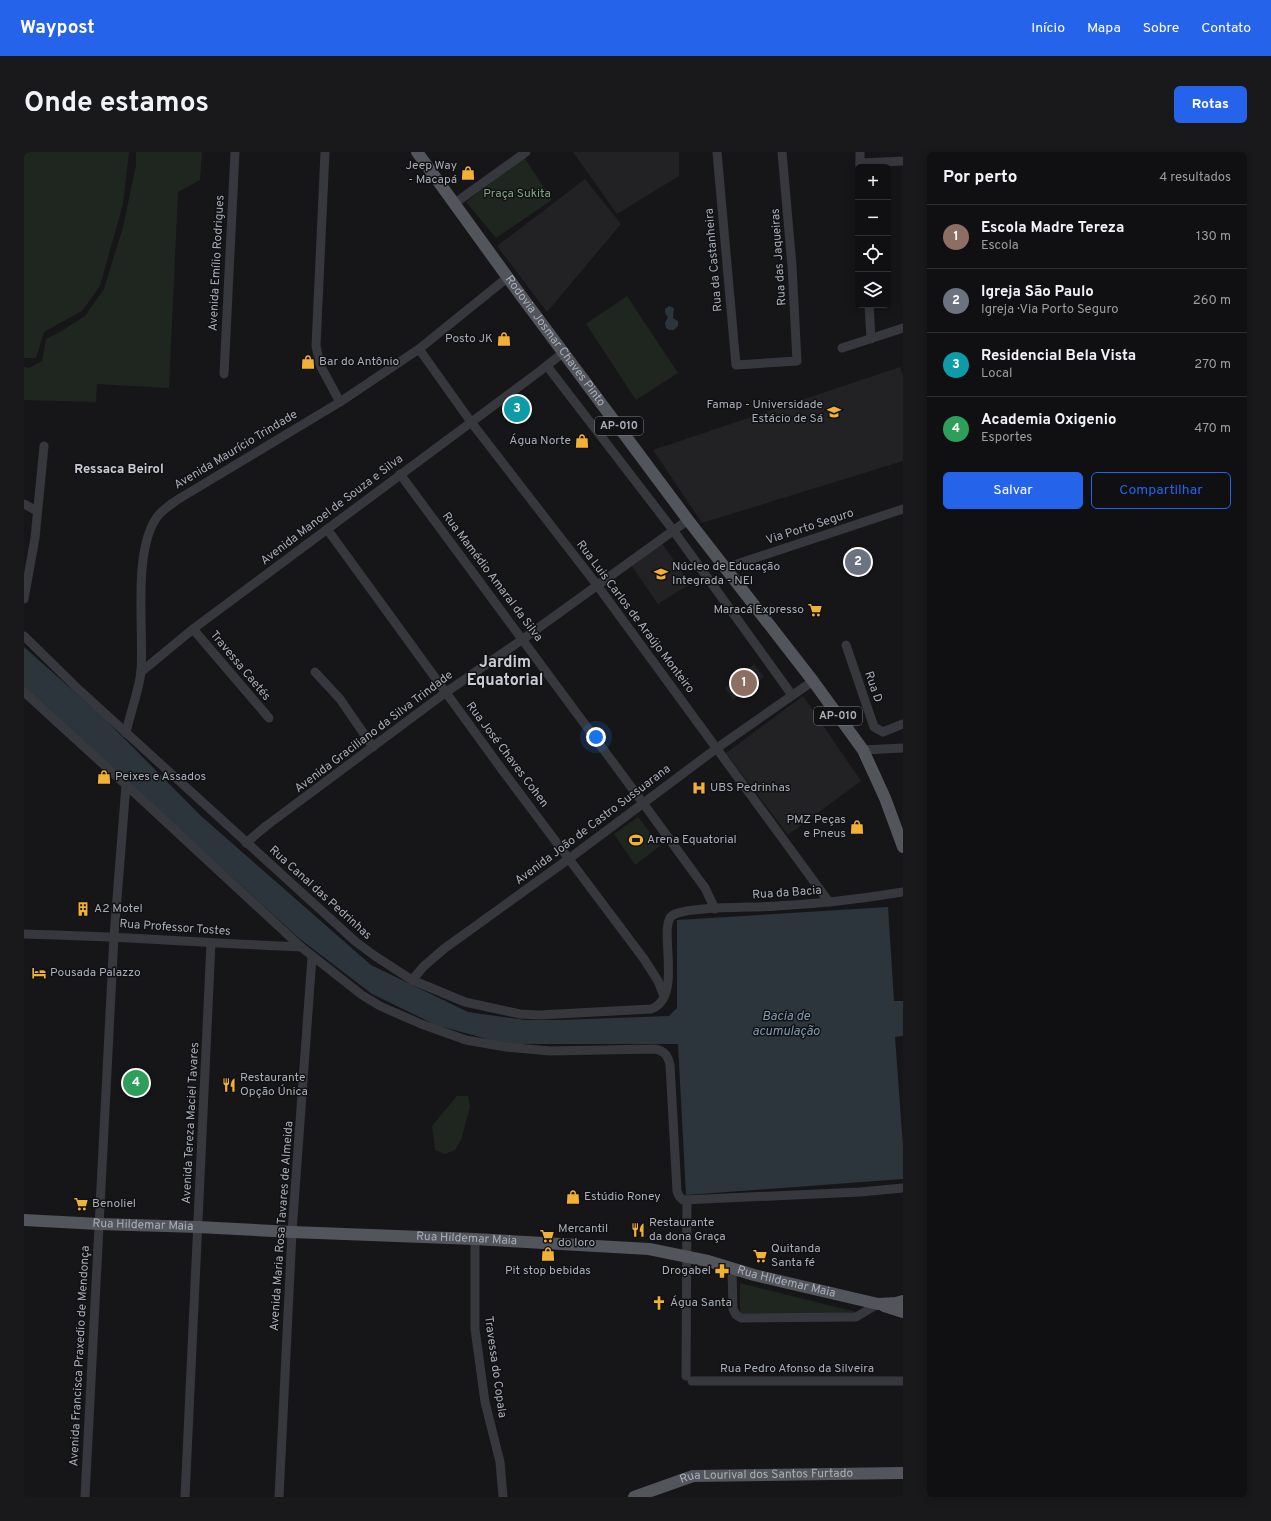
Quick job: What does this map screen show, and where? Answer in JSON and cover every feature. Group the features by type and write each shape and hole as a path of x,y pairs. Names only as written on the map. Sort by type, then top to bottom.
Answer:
{"main road":[{"name":"Rodovia Josmar Chaves Pinto","path":"417,152 688,520 813,681 863,750 885,798 903,847"},
{"name":"Rua Hildemar Maia","path":"24,1220 475,1239 649,1249 708,1261 732,1269 878,1304 903,1301"},
{"path":"878,1304 903,1312"},
{"name":"Rua Lourival dos Santos Furtado","path":"634,1497 693,1476 903,1473"}],"street":[{"name":"Avenida Emílio Rodrigues","path":"224,374 235,152"},
{"path":"325,152 316,346 320,365 340,402"},
{"path":"455,203 526,152"},
{"name":"Rua da Castanheira","path":"717,152 736,365 797,361"},
{"name":"Rua das Jaqueiras","path":"782,152 792,266 797,361"},
{"path":"860,152 860,164"},
{"path":"864,164 893,157 903,161"},
{"name":"Avenida Maurício Trindade","path":"126,733 140,672 141,608 145,549 150,530 164,509 340,402 419,349 508,277"},
{"path":"869,308 871,339"},
{"path":"842,348 903,328"},
{"name":"Rua Luis Carlos de Araújo Monteiro","path":"419,349 471,422 597,585 829,902"},
{"name":"Avenida Manoel de Souza e Silva","path":"140,672 193,629 564,352"},
{"path":"544,368 673,530 792,695"},
{"path":"24,599 31,561 44,446"},
{"name":"Rua Mamédio Amaral da Silva","path":"400,474 524,639 705,888 716,909"},
{"path":"24,504 37,511"},
{"name":"Via Porto Seguro","path":"725,568 903,509"},
{"name":"Avenida Graciliano da Silva Trindade","path":"246,843 266,826 445,693 524,639 688,520"},
{"name":"Rua José Chaves Cohen","path":"327,529 445,693 570,858 644,960 658,981 665,997"},
{"name":"Travessa Caetés","path":"193,629 269,718"},
{"name":"Rua Canal das Pedrinhas","path":"24,636 76,687 356,942 370,953 412,980 465,1002 520,1014 539,1015 645,1011 657,1007 661,1004 665,997"},
{"name":"Rua D","path":"846,645 874,727 882,732 903,724"},
{"path":"315,672 340,699 373,747"},
{"name":"Avenida João de Castro Sussuarana","path":"412,980 424,966 445,948 570,858 717,748 813,681"},
{"path":"24,692 312,957 362,995 380,1006 421,1024 466,1040 532,1051 655,1049 665,1053 668,1058 677,1191 683,1200 860,1192 903,1188"},
{"path":"863,750 903,748"},
{"name":"Avenida Francisca Praxedio de Mendonça","path":"85,1497 114,936 126,785"},
{"name":"Rua da Bacia","path":"665,997 669,962 668,928 669,922 673,915 690,910 829,902 903,892"},
{"name":"Rua Professor Tostes","path":"24,934 114,936 211,943 301,947"},
{"name":"Avenida Tereza Maciel Tavares","path":"185,1497 211,943"},
{"name":"Avenida Maria Rosa Tavares de Almeida","path":"279,1497 292,1232 312,957"},
{"path":"686,1257 687,1201"},
{"name":"Travessa do Copala","path":"475,1239 475,1329 485,1402 498,1451 503,1497"},
{"name":"Rua Pedro Afonso da Silveira","path":"686,1257 689,1379 903,1381"},
{"path":"732,1269 733,1309 736,1315 741,1318 856,1317 878,1304"}],"shaded area":[{"path":"573,152 679,152 679,176 617,214"},
{"path":"585,179 621,224 547,312 497,246"},
{"name":"Famap - Universidade Estácio de Sá","path":"900,367 903,375 903,461 702,523 653,450"},
{"name":"Núcleo de Educação Integrada - NEI","path":"661,542 690,584 658,604 631,565"},
{"path":"754,664 764,677 733,700 725,688"},
{"path":"803,696 861,781 788,835 726,753"}],"green space":[{"path":"24,152 129,152 123,204 100,286 82,311 44,332 36,358 24,358"},
{"path":"136,152 202,152 200,180 178,192 169,388 97,384 96,402 24,400 24,367 29,368 42,361 46,339 85,316 104,289 123,227 136,165"},
{"name":"Praça Sukita","path":"524,157 552,200 496,238 466,202"},
{"path":"627,296 678,373 636,400 586,324"},
{"name":"Arena Equatorial","path":"638,817 660,846 635,865 614,834"},
{"path":"457,1096 468,1096 470,1107 461,1140 455,1150 445,1154 435,1150 432,1126"},
{"path":"740,1283 860,1313 740,1313"}],"water":[{"path":"669,306 674,308 673,318 678,321 678,326 674,330 669,330 666,328 665,323 668,317 665,313 665,309"},
{"name":"Bacia de acumulação","path":"24,647 103,717 201,816 371,965 468,1012 525,1020 669,1016 677,1008 677,920 888,907 894,1001 903,1001 903,1036 895,1037 903,1146 903,1179 686,1195 678,1044 505,1044 436,1025 372,994 300,939 24,688"}],"place":[{"name":"Jeep Way - Macapá","path":"468,173"},
{"name":"Posto JK","path":"504,339"},
{"name":"Bar do Antônio","path":"308,362"},
{"name":"Residencial Bela Vista","path":"517,409"},
{"name":"Famap - Universidade Estácio de Sá","path":"834,412"},
{"name":"Água Norte","path":"582,441"},
{"name":"Igreja São Paulo","path":"858,562"},
{"name":"Núcleo de Educação Integrada - NEI","path":"661,574"},
{"name":"Maracá Expresso","path":"815,610"},
{"name":"Escola Madre Tereza","path":"744,683"},
{"name":"Peixes e Assados","path":"104,777"},
{"name":"UBS Pedrinhas","path":"699,788"},
{"name":"PMZ Peças e Pneus","path":"857,827"},
{"name":"Arena Equatorial","path":"636,840"},
{"name":"A2 Motel","path":"83,909"},
{"name":"Pousada Palazzo","path":"39,973"},
{"name":"Academia Oxigenio","path":"136,1083"},
{"name":"Restaurante Opção Única","path":"229,1085"},
{"name":"Estúdio Roney","path":"573,1197"},
{"name":"Benoliel","path":"81,1204"},
{"name":"Restaurante da dona Graça","path":"638,1230"},
{"name":"Mercantil do loro","path":"547,1236"},
{"name":"Pit stop bebidas","path":"548,1254"},
{"name":"Quitanda Santa fé","path":"760,1256"},
{"name":"Drogabel","path":"722,1271"},
{"name":"Água Santa","path":"659,1303"}],"district":[{"name":"Ressaca Beirol","path":"119,470"},
{"name":"Jardim Equatorial","path":"505,672"}]}
